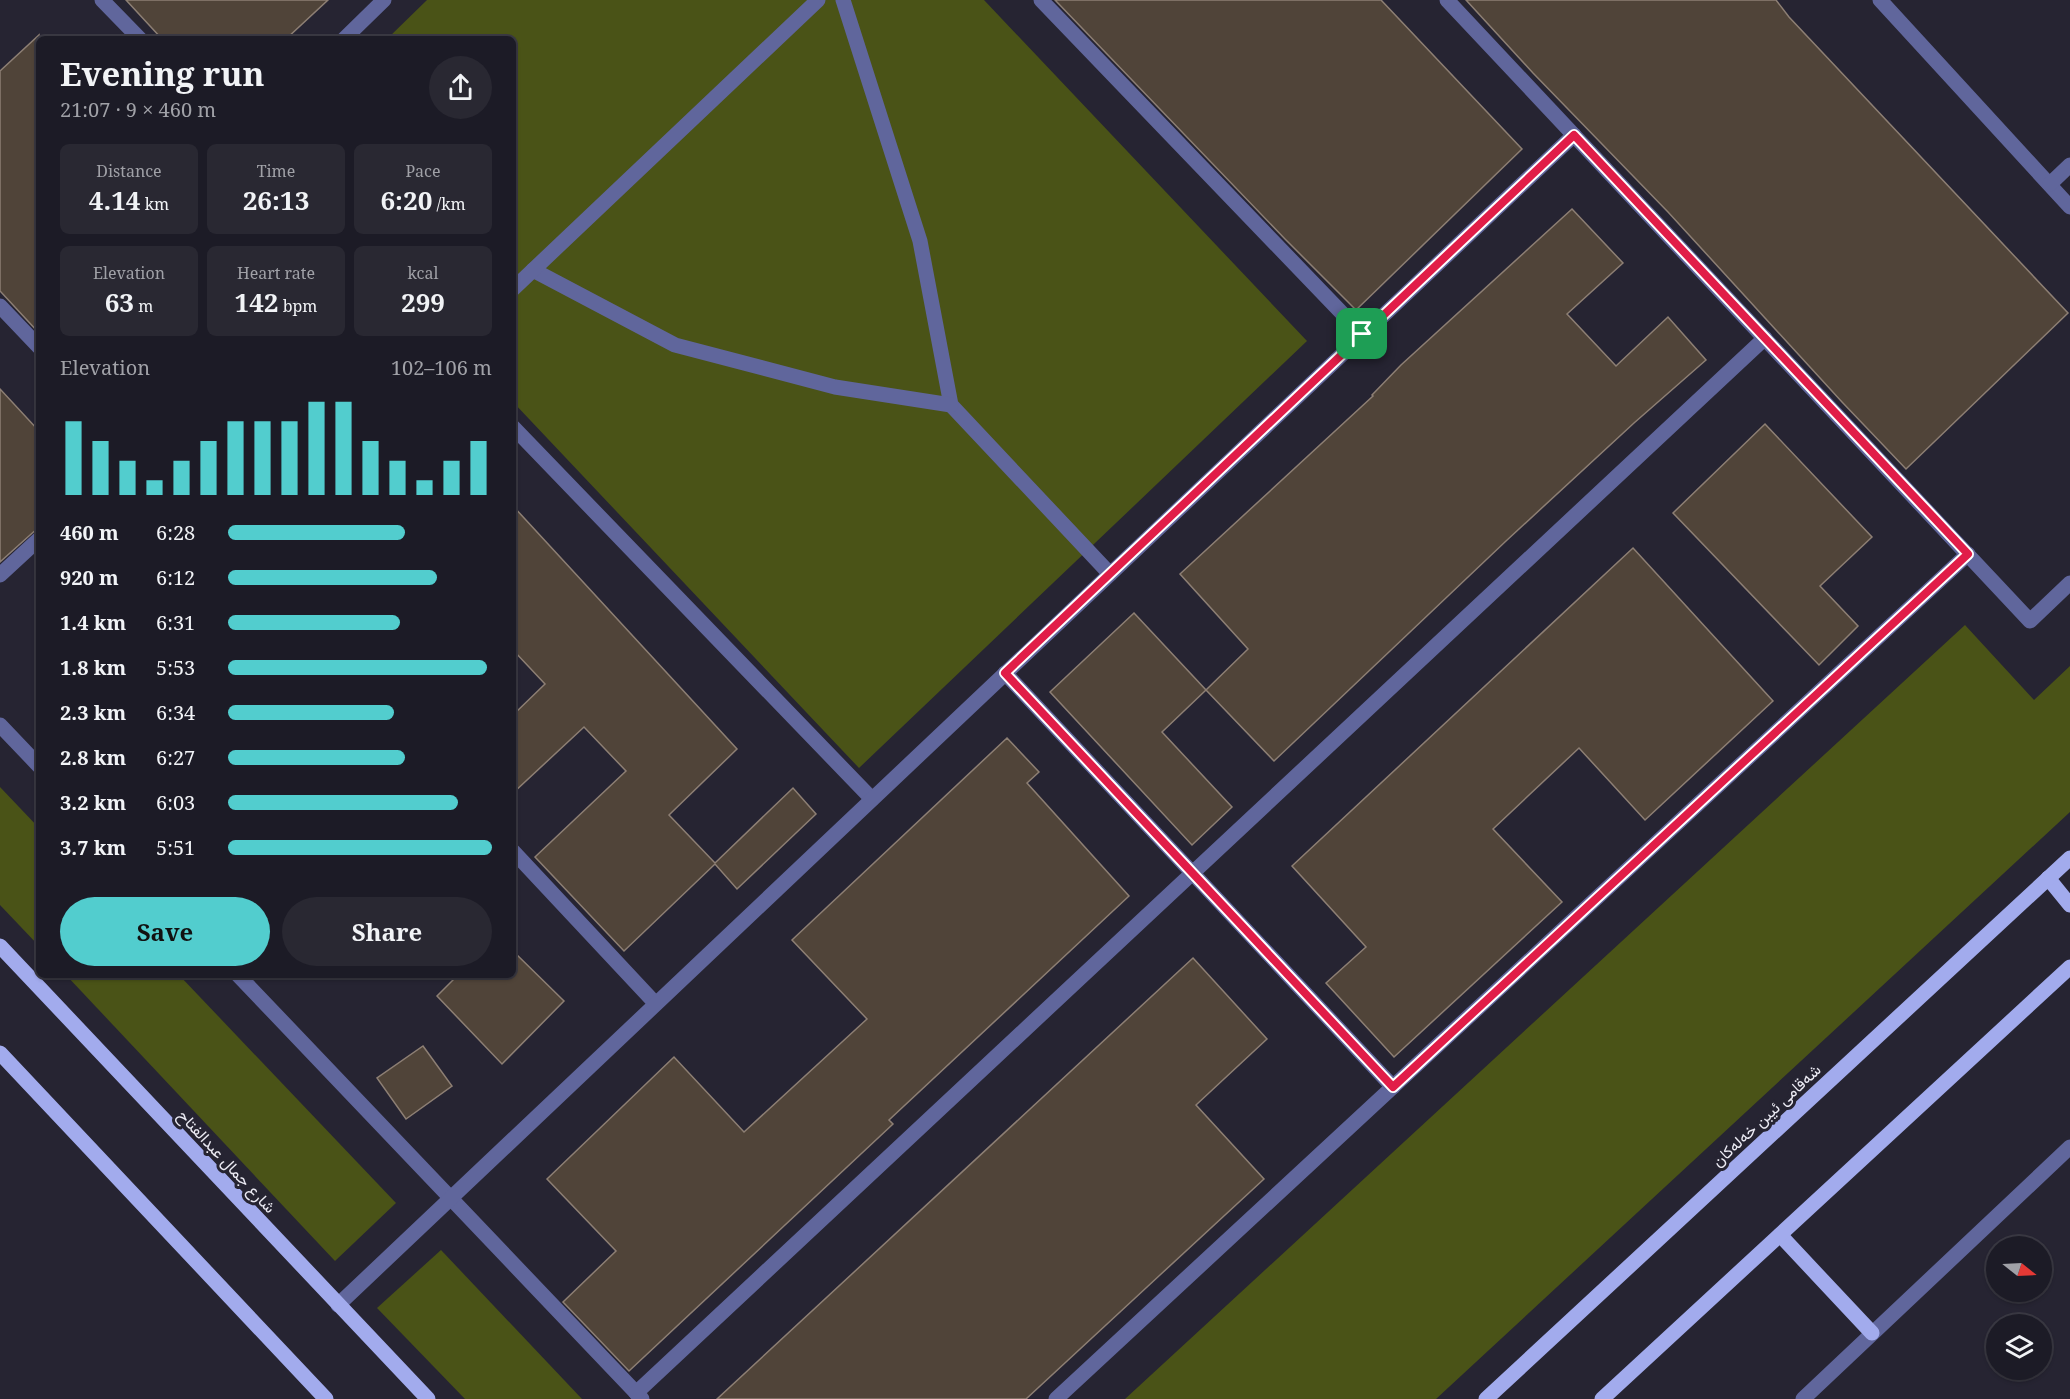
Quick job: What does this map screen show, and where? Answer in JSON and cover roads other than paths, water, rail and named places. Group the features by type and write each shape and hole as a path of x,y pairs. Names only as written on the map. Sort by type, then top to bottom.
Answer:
{"main road":[{"name":"شەقامی ئیبن خەلەکان","path":"1486,1399 2070,858"},
{"path":"2048,878 2070,905"},
{"name":"شارع جمال عبدالفتاح","path":"0,946 428,1399"},
{"path":"1602,1399 2070,967"},
{"path":"0,1053 326,1399"},
{"path":"1780,1235 1872,1333"}],"street":[{"path":"102,0 137,36"},
{"path":"347,36 384,0"},
{"path":"516,286 818,0"},
{"path":"843,0 920,241 951,405 1110,574"},
{"path":"1041,0 1362,334"},
{"path":"1447,0 2030,621 2070,583"},
{"path":"1880,0 2070,207"},
{"path":"338,1305 1574,135"},
{"path":"2050,184 2070,165"},
{"path":"534,270 675,345 835,387 951,405"},
{"path":"0,306 36,344"},
{"path":"241,978 639,1396 1765,338"},
{"path":"516,430 872,799"},
{"path":"0,575 36,542"},
{"path":"1056,1399 1968,554"},
{"path":"1005,673 1393,1087"},
{"path":"0,725 36,763"},
{"path":"516,854 655,1003"},
{"path":"1803,1399 2070,1147"}]}
